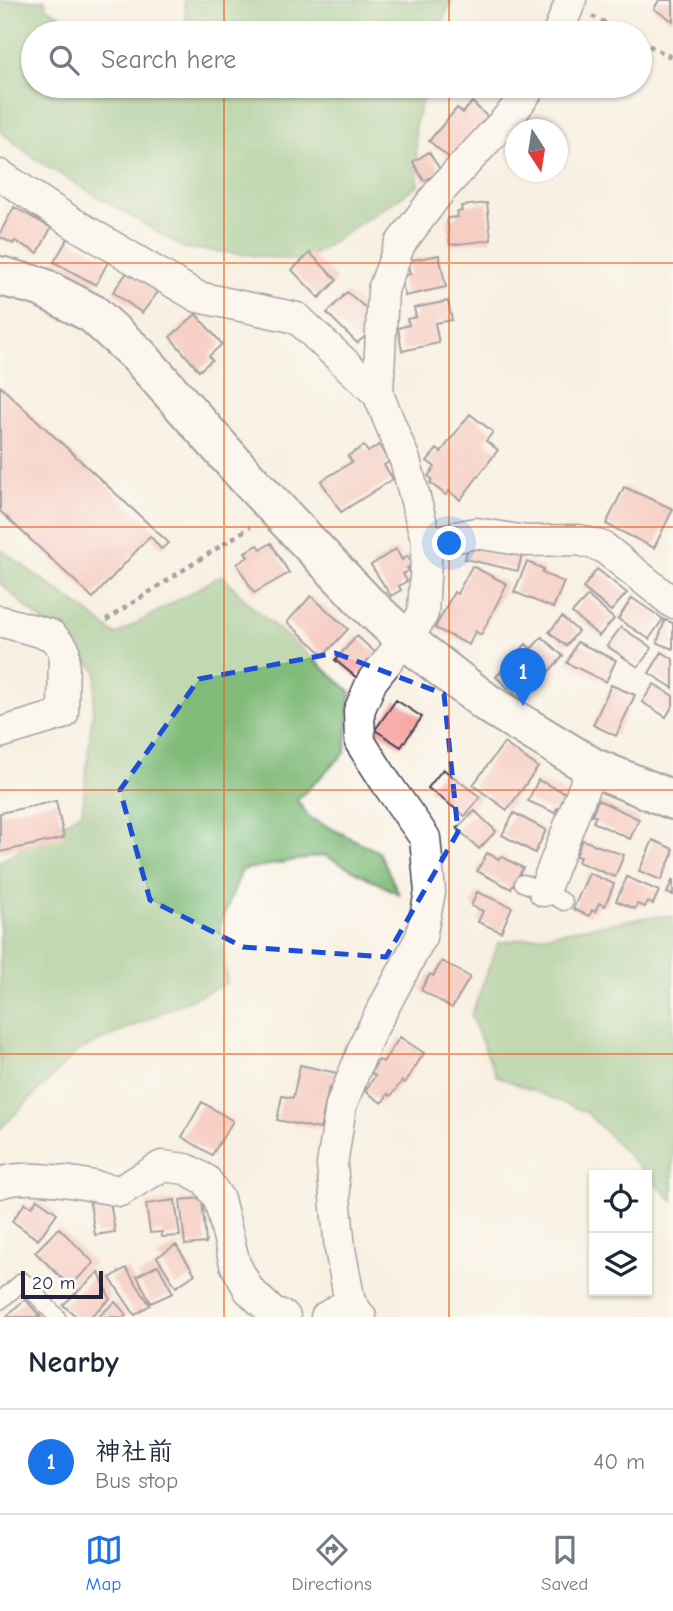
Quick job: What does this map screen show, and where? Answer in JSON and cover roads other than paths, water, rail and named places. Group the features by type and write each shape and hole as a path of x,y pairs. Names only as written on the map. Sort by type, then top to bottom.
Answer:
{"street":[{"path":"563,21 570,2"},
{"path":"378,394 383,290 400,244 440,191 523,98"},
{"path":"0,175 73,223 198,297 297,318 378,394 405,460 427,543 423,613 407,641 372,681 359,711 360,742 425,838 430,892 421,937 368,1037 341,1106 332,1165 346,1312"},
{"path":"0,276 41,286 93,314 138,355 277,510 368,605 407,641 488,703 592,767 673,800"},
{"path":"427,543 476,533 526,541 579,540 603,547 673,603"},
{"path":"0,621 51,635 64,649 63,714 0,733"},
{"path":"544,892 592,767"},
{"path":"0,1183 10,1179 53,1180 120,1191 162,1166 186,1169 206,1180 219,1199 235,1264 249,1290 272,1313 285,1317"}],"lane":[{"path":"0,1301 23,1281 57,1317"}],"place":[{"name":"神社前","path":"523,706"}]}
